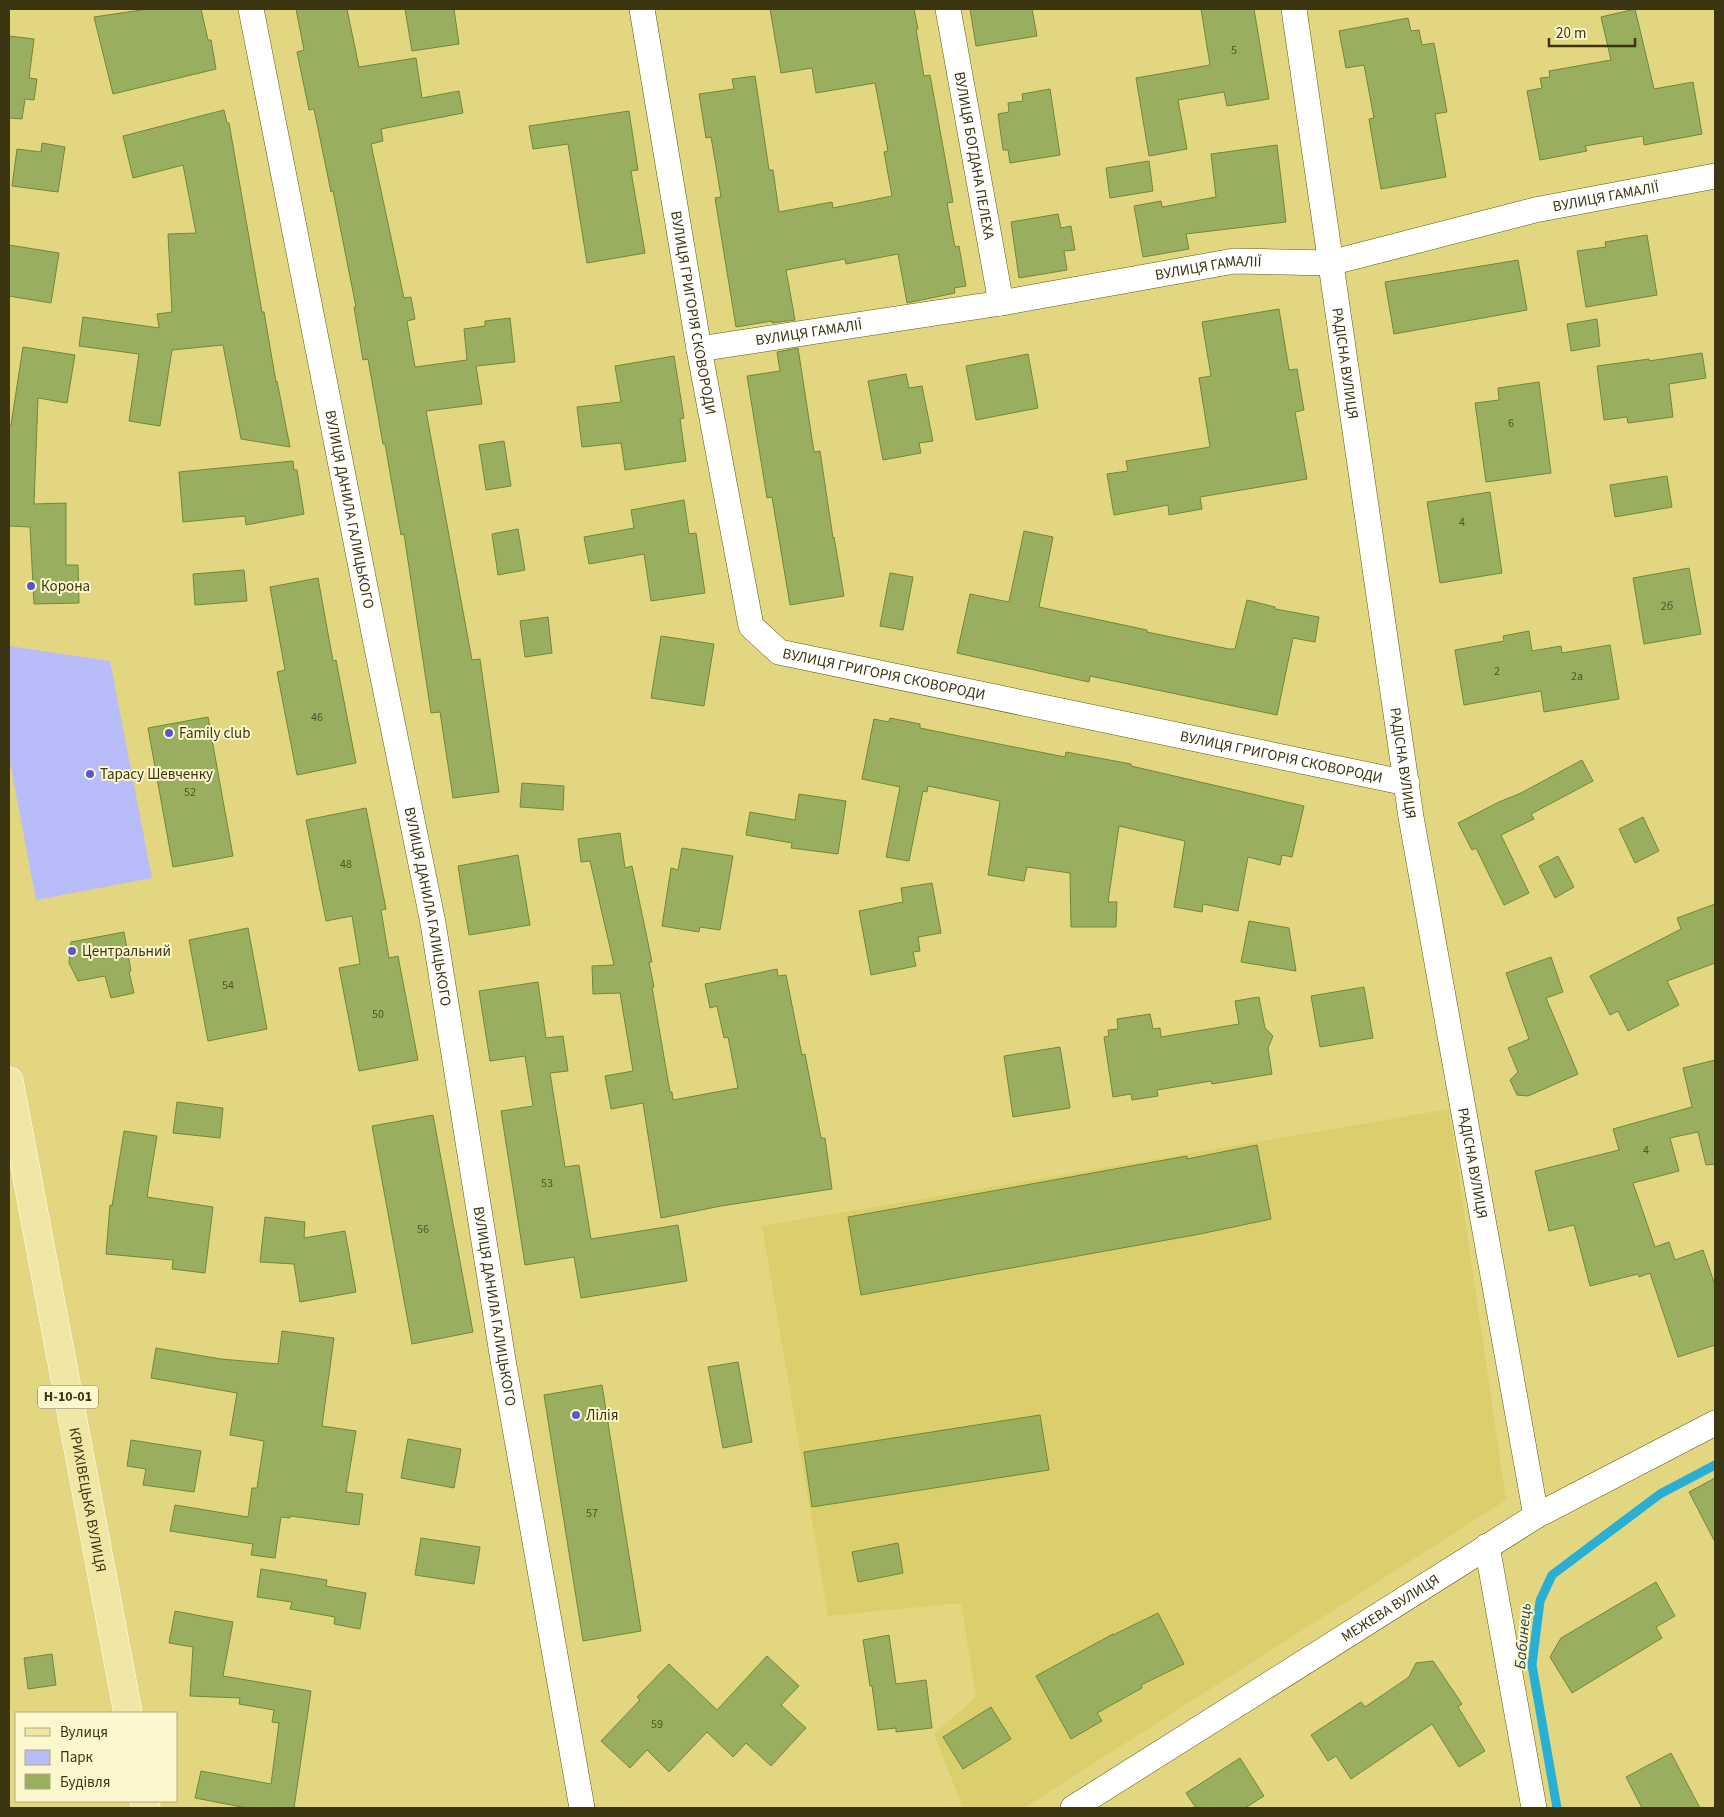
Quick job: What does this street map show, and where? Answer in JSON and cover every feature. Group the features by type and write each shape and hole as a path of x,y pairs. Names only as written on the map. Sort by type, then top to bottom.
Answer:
{"main road":[{"name":"КРИХІВЕЦЬКА ВУЛИЦЯ","path":"9,1081 128,1712"}],"street":[{"name":"ВУЛИЦЯ ДАНИЛА ГАЛИЦЬКОГО","path":"251,9 376,644 434,923 503,1360 582,1808"},
{"name":"ВУЛИЦЯ ГРИГОРІЯ СКОВОРОДИ","path":"642,9 699,349 751,626 780,652 1407,784"},
{"name":"ВУЛИЦЯ БОГДАНА ПЕЛЕХА","path":"948,9 1001,303"},
{"name":"РАДІСНА ВУЛИЦЯ","path":"1294,9 1412,827 1536,1516"},
{"name":"ВУЛИЦЯ ГАМАЛІЇ","path":"699,349 1001,303 1234,261 1330,263 1535,210 1715,176"},
{"name":"МЕЖЕВА ВУЛИЦЯ","path":"1073,1808 1536,1516 1715,1422"},
{"path":"1487,1546 1534,1808"}],"shaded area":[{"path":"1449,1109 1506,1500 1024,1808 963,1808 934,1734 976,1697 961,1603 828,1616 762,1226"}],"green space":[{"path":"9,646 110,661 152,878 36,900 9,757"}],"building":[{"path":"148,9 201,9 208,40 211,40 216,69 113,94 94,17"},
{"path":"296,9 347,9 359,67 416,58 422,98 459,91 463,113 381,129 383,141 371,144 404,298 411,297 415,319 407,321 415,367 467,360 464,329 485,326 485,321 510,318 515,362 476,366 482,404 426,411 472,660 480,659 499,792 453,798 440,712 431,713 404,534 401,535 368,359 363,360 354,307 356,307 333,191 331,192 314,109 309,110 297,52 304,50"},
{"path":"405,9 454,9 459,44 412,51"},
{"path":"770,9 914,9 924,76 930,75 953,202 947,203 955,247 959,246 966,286 954,288 955,293 907,303 898,254 846,264 845,259 786,270 795,320 772,323 772,321 736,327 715,198 721,197 711,137 706,138 699,94 734,89 732,79 755,76 769,170 773,170 779,212 832,202 833,208 892,196 884,152 888,151 875,83 816,93 812,68 781,73"},
{"path":"970,9 1032,9 1037,36 976,46"},
{"path":"1201,9 1254,9 1269,99 1227,106 1224,92 1178,100 1187,149 1149,156 1136,78 1210,65"},
{"path":"1635,9 1654,89 1693,82 1702,134 1644,145 1643,136 1585,146 1587,151 1540,160 1527,91 1542,88 1540,78 1550,77 1549,71 1611,60 1601,17"},
{"path":"1408,18 1411,31 1419,30 1422,45 1434,43 1447,112 1435,114 1446,177 1381,189 1369,119 1374,118 1364,65 1346,68 1339,31"},
{"path":"9,36 34,39 29,78 37,79 34,100 25,99 22,119 9,118"},
{"path":"1050,89 1060,155 1010,163 1008,150 1003,150 998,114 1009,112 1008,103 1023,101 1022,94"},
{"path":"224,110 227,123 229,123 262,312 264,312 290,447 241,439 223,345 172,350 160,426 129,421 139,354 79,346 83,317 159,328 157,314 172,312 168,234 196,233 183,165 133,178 123,136"},
{"path":"629,111 638,170 631,171 645,253 587,263 568,144 533,149 529,126"},
{"path":"42,143 65,147 58,192 12,186 17,149 41,152"},
{"path":"1277,145 1286,222 1186,234 1189,249 1143,257 1134,206 1161,201 1162,207 1216,197 1211,154"},
{"path":"1149,161 1153,191 1110,198 1106,168"},
{"path":"1058,214 1061,228 1071,226 1075,250 1064,251 1067,270 1019,278 1011,222"},
{"path":"1647,235 1657,295 1586,307 1577,251 1606,247 1605,242"},
{"path":"9,245 59,253 51,303 9,296"},
{"path":"1518,260 1527,310 1394,334 1385,282"},
{"path":"1279,309 1289,370 1297,369 1304,410 1295,412 1307,479 1200,497 1202,509 1169,515 1168,505 1114,515 1107,474 1128,471 1126,461 1210,447 1199,378 1211,376 1202,322"},
{"path":"1597,319 1600,346 1571,351 1567,324"},
{"path":"23,347 75,355 67,403 38,398 34,504 66,503 66,565 78,565 79,603 34,604 30,527 9,526 9,425 11,425"},
{"path":"798,348 814,452 820,451 844,596 790,605 772,497 767,498 747,376 780,371 777,352"},
{"path":"1702,353 1706,378 1669,384 1673,417 1628,423 1627,417 1604,420 1597,366"},
{"path":"1028,354 1038,408 976,420 966,366"},
{"path":"674,356 684,418 680,419 686,461 625,470 621,443 582,447 577,407 621,402 615,366"},
{"path":"906,374 909,388 922,386 933,441 919,443 921,453 883,460 868,381"},
{"path":"1539,382 1551,473 1486,482 1475,403 1499,400 1498,388"},
{"path":"504,441 511,486 486,490 479,445"},
{"path":"293,461 294,470 297,470 304,514 246,525 245,516 183,522 179,472"},
{"path":"1667,476 1672,507 1615,517 1610,485"},
{"path":"1490,492 1502,573 1440,583 1427,502"},
{"path":"684,500 689,534 696,533 705,593 651,601 644,554 589,564 584,537 634,528 631,510"},
{"path":"518,529 525,570 498,575 492,534"},
{"path":"1024,531 1053,537 1039,607 1229,649 1235,649 1247,600 1275,607 1275,609 1319,617 1315,642 1293,638 1277,715 1090,676 1089,682 957,653 970,594 1009,602"},
{"path":"1689,568 1701,634 1644,644 1633,578"},
{"path":"244,570 247,601 195,605 193,574"},
{"path":"890,573 913,577 903,630 880,626"},
{"path":"318,578 333,661 336,660 356,763 297,775 277,672 285,670 270,587"},
{"path":"548,617 552,653 525,657 520,621"},
{"path":"1529,631 1532,651 1561,646 1562,653 1610,645 1619,699 1544,712 1541,691 1464,705 1455,650 1504,641 1503,636"},
{"path":"661,636 714,644 704,706 651,698"},
{"path":"208,717 233,856 173,867 148,728"},
{"path":"890,718 920,724 920,728 1065,757 1066,752 1131,764 1131,766 1304,806 1292,857 1282,855 1280,865 1248,857 1238,911 1203,904 1202,912 1174,907 1185,841 1119,826 1108,902 1117,902 1116,927 1071,927 1070,873 1027,867 1024,881 988,875 1000,801 928,786 927,792 923,791 909,861 886,857 900,787 862,779 874,719 889,722"},
{"path":"1582,760 1593,781 1531,814 1534,819 1501,835 1529,893 1504,905 1476,848 1472,850 1458,823 1521,793"},
{"path":"522,783 564,786 563,810 520,807"},
{"path":"799,794 846,801 838,854 791,848 792,843 746,835 750,812 795,820"},
{"path":"366,808 386,909 381,910 389,958 398,956 418,1060 359,1071 339,968 360,964 352,916 326,921 306,820"},
{"path":"1643,817 1659,851 1635,863 1619,829"},
{"path":"620,833 625,868 632,866 652,962 649,962 654,987 652,987 673,1100 738,1088 728,1037 724,1038 717,1006 710,1008 705,984 777,969 778,976 786,975 802,1055 805,1054 821,1138 825,1138 832,1189 721,1206 661,1218 643,1103 611,1109 605,1076 633,1071 620,993 593,994 592,966 614,965 590,861 581,862 578,839"},
{"path":"682,848 733,856 720,930 700,927 699,932 662,926 671,868 678,870"},
{"path":"518,855 530,925 469,935 458,866"},
{"path":"1558,856 1574,887 1555,898 1539,866"},
{"path":"932,883 941,933 918,937 920,951 913,952 916,966 871,975 859,911 903,902 901,888"},
{"path":"1715,904 1715,963 1667,981 1679,1005 1628,1031 1618,1011 1610,1015 1590,976 1681,929 1677,918"},
{"path":"1249,921 1289,928 1296,971 1241,962"},
{"path":"248,928 267,1029 208,1041 189,940"},
{"path":"124,932 131,971 129,972 134,993 111,998 105,976 78,981 69,963 71,942"},
{"path":"1551,957 1563,992 1546,998 1578,1074 1528,1096 1517,1095 1510,1080 1518,1072 1508,1048 1529,1039 1506,973"},
{"path":"538,982 546,1038 563,1036 568,1071 550,1073 565,1167 579,1165 591,1239 678,1225 687,1281 581,1298 574,1257 525,1265 501,1111 533,1106 525,1056 490,1061 479,991"},
{"path":"1364,987 1373,1038 1320,1047 1311,996"},
{"path":"1259,997 1265,1028 1273,1036 1268,1048 1272,1074 1212,1084 1211,1081 1157,1090 1158,1096 1132,1100 1131,1094 1113,1097 1104,1037 1109,1036 1108,1030 1118,1029 1117,1019 1150,1014 1153,1029 1160,1028 1161,1037 1239,1024 1235,1001"},
{"path":"1060,1047 1070,1108 1013,1117 1004,1056"},
{"path":"1715,1060 1715,1164 1706,1165 1698,1132 1670,1138 1679,1171 1633,1183 1655,1247 1669,1242 1675,1260 1703,1250 1715,1285 1715,1345 1678,1357 1650,1273 1639,1277 1638,1274 1590,1286 1574,1225 1549,1231 1535,1171 1619,1150 1613,1129 1692,1107 1683,1068"},
{"path":"177,1102 223,1108 220,1138 173,1133"},
{"path":"433,1115 473,1332 412,1344 372,1126"},
{"path":"124,1131 157,1136 147,1197 213,1207 205,1273 172,1269 173,1260 106,1254 110,1205 112,1206"},
{"path":"1257,1145 1271,1219 1200,1234 861,1295 848,1217 1187,1156 1187,1159"},
{"path":"265,1217 305,1222 304,1238 345,1231 356,1292 300,1302 294,1264 260,1262"},
{"path":"282,1331 334,1338 322,1426 356,1431 346,1492 363,1494 359,1525 290,1516 290,1518 281,1517 275,1558 251,1555 253,1544 170,1531 175,1505 248,1517 252,1488 257,1488 264,1441 230,1435 237,1393 151,1378 156,1348 221,1359 278,1364"},
{"path":"738,1362 752,1442 723,1448 708,1367"},
{"path":"602,1385 641,1631 583,1641 544,1395"},
{"path":"1040,1415 1049,1470 812,1507 804,1452"},
{"path":"408,1439 461,1449 454,1488 401,1478"},
{"path":"131,1440 201,1451 194,1492 143,1485 146,1469 127,1466"},
{"path":"1715,1478 1715,1542 1689,1492"},
{"path":"421,1538 480,1547 474,1584 415,1575"},
{"path":"898,1543 903,1573 858,1582 852,1552"},
{"path":"261,1569 327,1580 326,1586 366,1593 360,1629 334,1624 335,1617 290,1609 292,1602 257,1597"},
{"path":"1656,1582 1675,1616 1656,1627 1662,1638 1572,1693 1550,1657 1561,1638"},
{"path":"175,1611 233,1622 223,1676 311,1691 294,1808 247,1808 195,1798 201,1771 271,1784 279,1723 272,1722 274,1710 239,1704 240,1698 190,1696 193,1647 169,1643"},
{"path":"1158,1613 1184,1664 1141,1685 1142,1688 1097,1713 1102,1721 1071,1739 1036,1676 1113,1634"},
{"path":"889,1635 896,1684 926,1680 932,1728 896,1732 896,1728 878,1730 863,1640"},
{"path":"52,1654 56,1685 28,1689 24,1658"},
{"path":"767,1656 799,1686 781,1705 806,1728 771,1766 746,1743 733,1757 707,1732 669,1772 647,1750 630,1768 601,1741 640,1700 637,1697 669,1664 717,1710"},
{"path":"1433,1661 1462,1704 1458,1707 1485,1751 1459,1767 1432,1724 1351,1779 1336,1756 1328,1761 1311,1735 1361,1702 1365,1707 1409,1677 1416,1663"},
{"path":"991,1707 1011,1739 963,1769 943,1737"},
{"path":"1671,1753 1700,1808 1642,1808 1626,1777"},
{"path":"1240,1758 1264,1796 1245,1808 1196,1808 1186,1793"}],"waterway":[{"name":"Бабинець","path":"1557,1808 1532,1665 1540,1601 1552,1575 1660,1494 1715,1465"}],"place":[{"name":"Корона","path":"31,586"},
{"name":"Family club","path":"169,733"},
{"name":"Тарасу Шевченку","path":"90,774"},
{"name":"Центральний","path":"72,951"},
{"name":"Лілія","path":"576,1415"}]}
